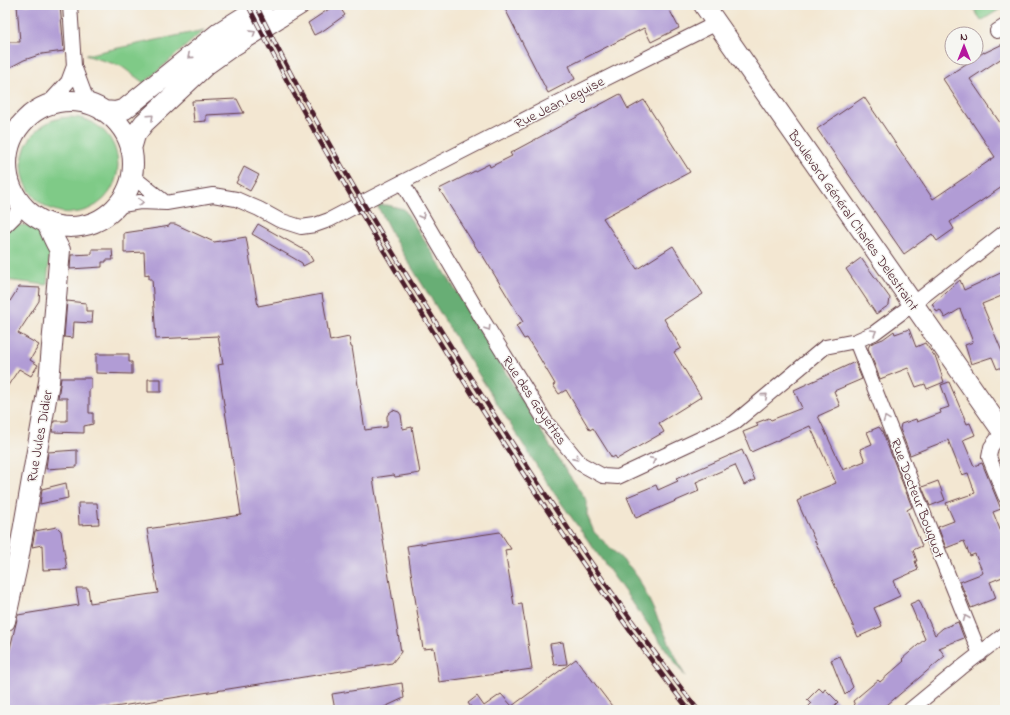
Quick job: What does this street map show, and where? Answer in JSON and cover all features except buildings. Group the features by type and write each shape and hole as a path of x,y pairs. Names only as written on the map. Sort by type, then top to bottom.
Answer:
{"street":[{"path":"13,195 32,215 46,222 61,227 82,226 101,219 116,206 126,192 132,176 133,162 131,149 125,134 116,121 97,108 86,98 74,66 70,5"},
{"path":"5,226 15,216 13,195 8,179 6,164 8,149 15,132 23,121 34,112 47,105 61,101 76,101 116,112 125,109 220,32 263,5"},
{"path":"131,149 135,135 144,123 207,64 228,49 299,5"},
{"name":"Boulevard Général Charles Delestraint","path":"704,5 1004,434"},
{"name":"Rue Jean Leguise","path":"402,182 549,106 717,23"},
{"path":"47,105 68,82 74,66"},
{"path":"132,176 166,203"},
{"path":"116,206 140,202 166,203 213,195 236,199 279,220 301,227 315,225 328,220 402,182"},
{"name":"Rue des Gayettes","path":"402,182 481,317 546,422 581,464 603,476 618,477 734,423 825,347 856,341 874,333 1005,232"},
{"name":"Rue Jules Didier","path":"5,621 11,566 48,382 60,250 54,241 52,232 46,222"},
{"path":"60,250 82,226"},
{"name":"Rue Docteur Bouquot","path":"856,341 980,654"},
{"path":"1004,434 997,439 991,447 989,457 1005,496"},
{"path":"910,710 1005,634"}],"green space":[{"path":"972,5 1005,5 1005,6 981,21"},
{"path":"204,30 144,83 121,66 85,55"},
{"path":"70,117 88,121 97,125 104,131 110,138 114,147 118,165 114,183 110,192 104,199 97,205 88,209 70,213 52,209 43,205 36,199 30,192 26,183 22,165 26,147 30,138 36,131 43,125 52,121"},
{"path":"377,205 387,205 404,209 444,271 555,454 587,501 587,515 594,532 630,567 639,579 685,676 554,493 396,242"},
{"path":"5,219 14,226 24,225 35,227 40,230 50,251 47,285 5,280"}],"railway":[{"path":"248,5 323,147 404,285 460,375 570,545 628,629 689,710"},
{"path":"256,5 303,96 353,186 460,361 605,582 666,668 698,710"}]}
